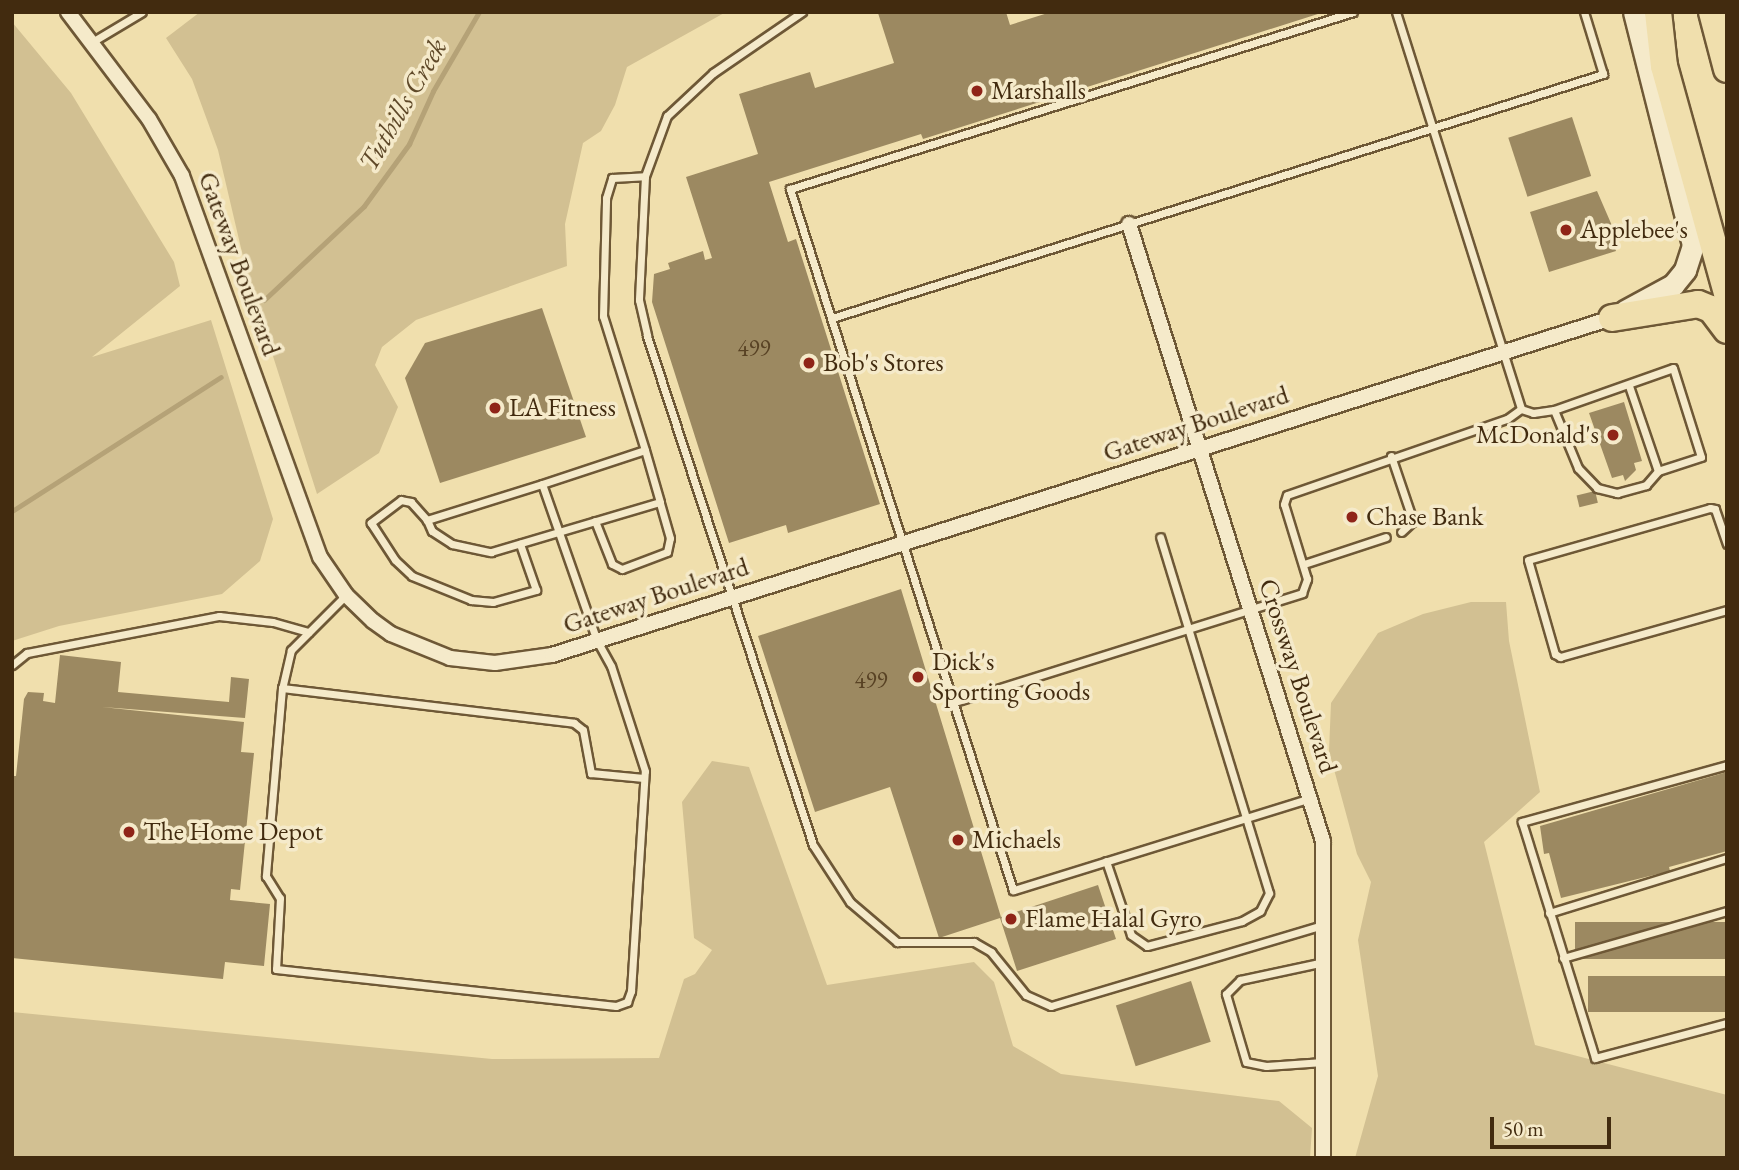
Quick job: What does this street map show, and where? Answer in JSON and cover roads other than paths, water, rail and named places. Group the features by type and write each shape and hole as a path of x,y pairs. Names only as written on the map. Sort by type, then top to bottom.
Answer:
{"highway":[{"path":"1658,12 1664,66 1727,293"},
{"path":"1712,12 1727,69"},
{"path":"1690,162 1727,250"},
{"path":"1612,318 1699,304 1711,309 1727,330"}],"main road":[{"path":"1612,318 1673,285 1689,262 1693,245 1634,12"},
{"path":"1650,12 1664,66"}],"street":[{"name":"Gateway Boulevard","path":"68,12 162,138 182,176 309,534 346,595 391,634 429,652 472,662 534,659 597,641 1612,318"},
{"name":"Crossway Boulevard","path":"1129,225 1311,798 1325,852 1323,1158"}],"lane":[{"path":"91,43 142,12"},
{"path":"802,12 713,73 667,116 645,176 639,300 730,598 813,845 850,902 897,942 974,942 991,952 1026,995 1051,1006 1325,924"},
{"path":"1311,798 1013,890 790,189 1353,12"},
{"path":"1396,12 1521,409 1533,414 1554,410 1629,386 1673,368 1701,457 1658,471 1646,485 1617,494 1597,488 1578,468 1554,410"},
{"path":"832,318 1604,74 1584,12"},
{"path":"595,522 612,564 622,569 667,552 670,538 603,316 606,198 612,178 645,176"},
{"path":"1629,386 1658,471"},
{"path":"955,702 1251,611 1307,590 1304,564 1284,504 1287,495 1391,456 1507,419 1521,409"},
{"path":"427,520 645,450"},
{"path":"1391,456 1413,521 1401,532"},
{"path":"346,595 291,650 282,688 266,876 280,898 275,965 281,971 616,1006 627,1002 644,778 611,666 597,641 542,484"},
{"path":"520,544 536,590 493,602 471,600 412,576 395,560 371,523 401,500 411,502 427,520 432,531 471,550 491,552 660,502"},
{"path":"1727,544 1715,509 1710,508 1528,560 1555,654 1560,657 1727,610"},
{"path":"1106,861 1126,925 1138,942 1156,946 1242,921 1260,911 1269,893 1160,537"},
{"path":"1304,564 1386,537"},
{"path":"12,665 27,653 219,616 272,622 309,632"},
{"path":"282,688 574,723 583,730 591,774 644,778"},
{"path":"1727,765 1522,822 1594,1058 1727,1023"},
{"path":"1549,914 1727,858"},
{"path":"1563,958 1727,911"},
{"path":"1324,1062 1266,1066 1246,1062 1226,994 1240,980 1325,962"}],"waterway":[{"name":"Tuthills Creek","path":"264,300 364,206 409,144 433,91 479,12"},
{"name":"Tuthills Creek","path":"12,511 221,377"}],"place":[{"name":"Marshalls","path":"977,91"},
{"name":"Applebee's","path":"1566,230"},
{"name":"Bob's Stores","path":"809,363"},
{"name":"LA Fitness","path":"495,408"},
{"name":"McDonald's","path":"1613,435"},
{"name":"Chase Bank","path":"1352,517"},
{"name":"Dick's Sporting Goods","path":"918,677"},
{"name":"The Home Depot","path":"129,832"},
{"name":"Michaels","path":"958,840"},
{"name":"Flame Halal Gyro","path":"1011,919"}]}
